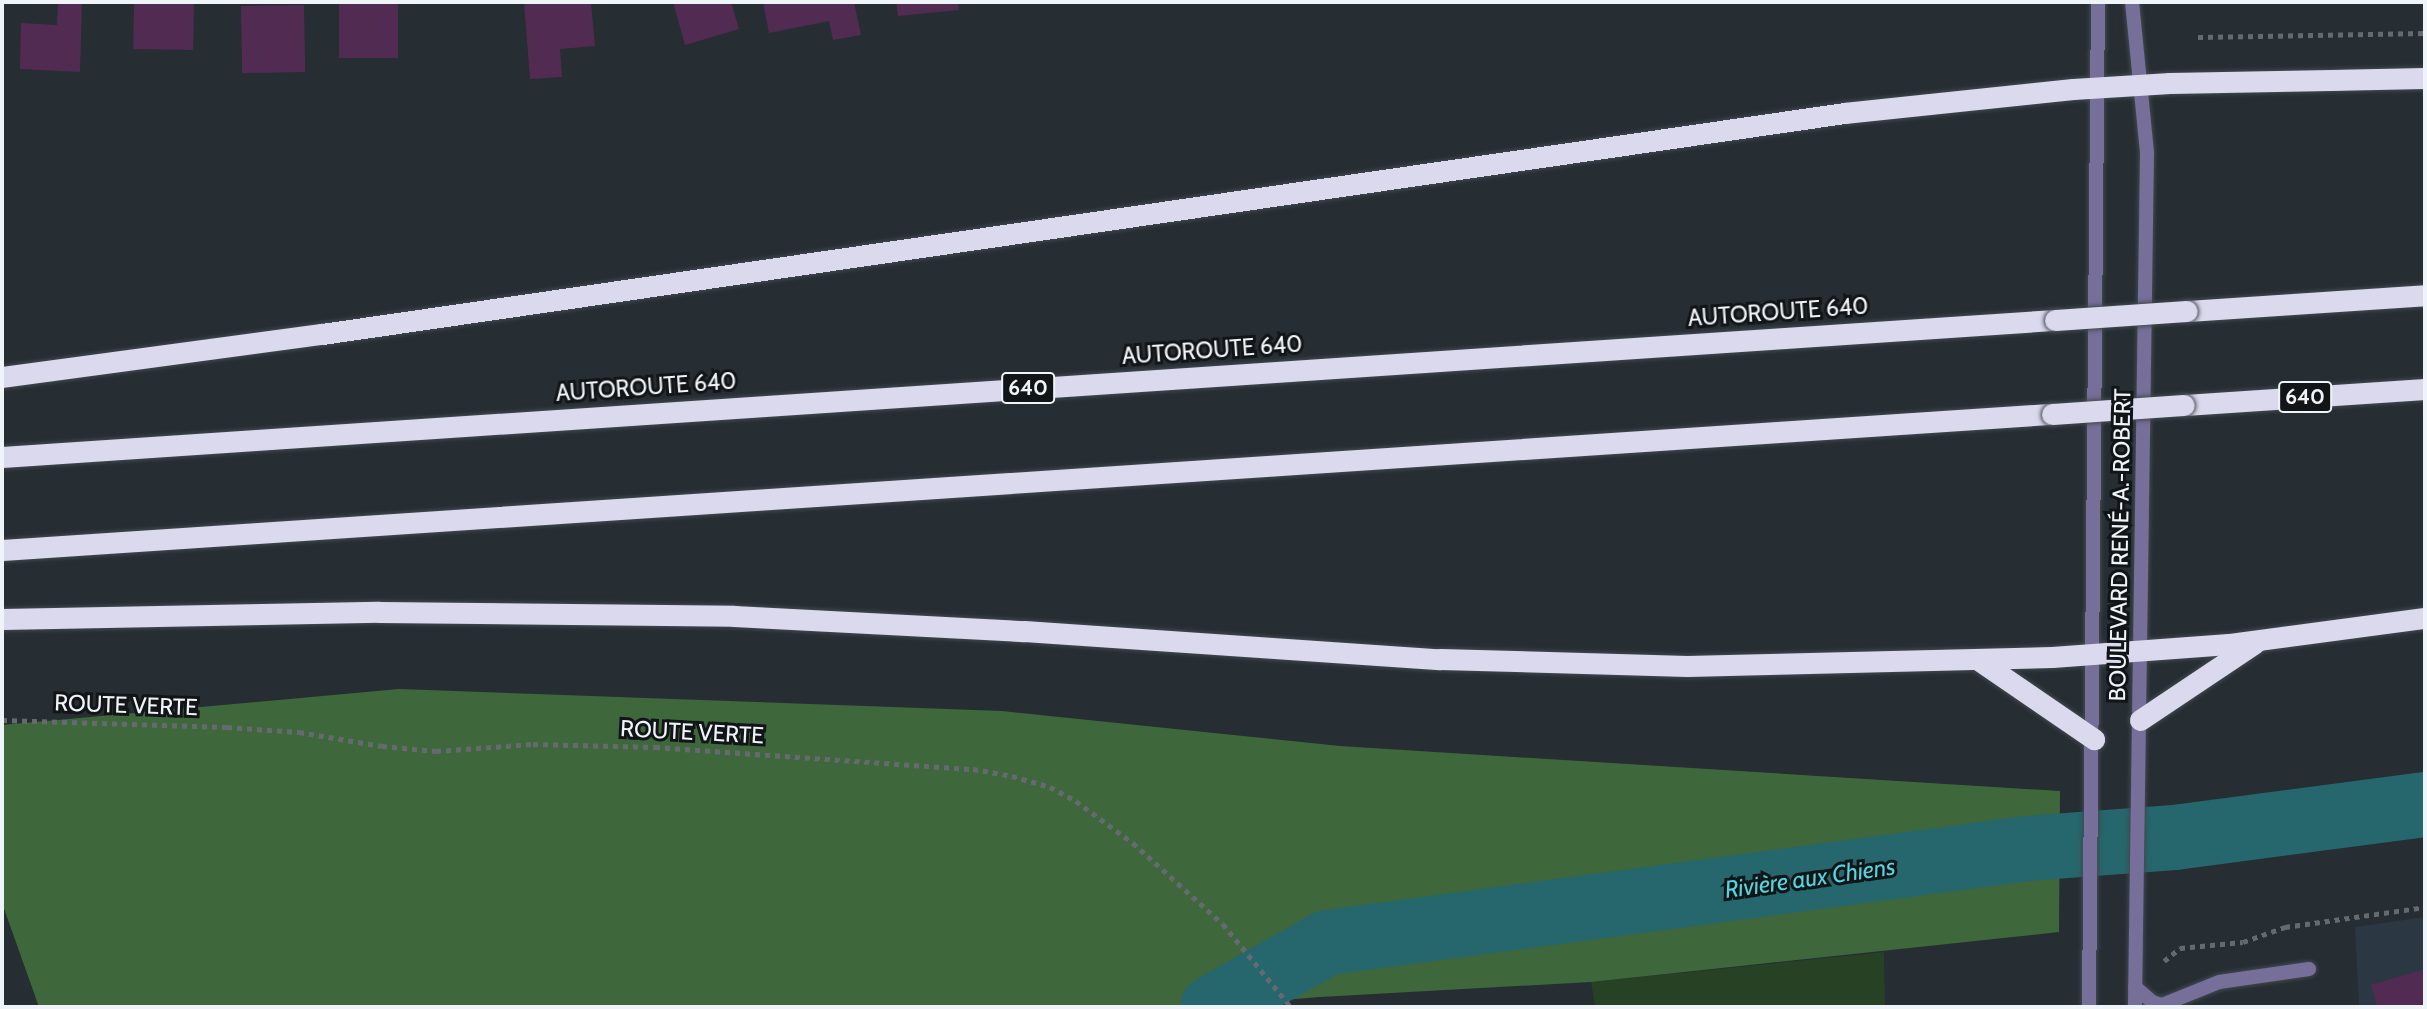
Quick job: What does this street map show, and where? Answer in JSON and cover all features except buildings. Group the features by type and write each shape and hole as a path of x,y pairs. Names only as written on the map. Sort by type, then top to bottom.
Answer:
{"highway":[{"path":"2,377 322,334 1693,132 1908,105 2141,85 2425,79"},
{"name":"AUTOROUTE 640","path":"2,457 2425,295"},
{"name":"640","path":"2,550 2425,389"},
{"path":"2,619 366,612 720,616 1024,631 1354,654 1571,664 1738,666 1978,659 2142,649 2259,640 2425,618"},
{"path":"2140,720 2259,640"},
{"path":"1978,659 2094,739"}],"street":[{"name":"BOULEVARD RENÉ-A.-ROBERT","path":"2089,1007 2094,739 2098,2"},
{"name":"BOULEVARD RENÉ-A.-ROBERT","path":"2132,2 2147,153 2135,1007"},
{"path":"2135,987 2151,1003 2162,1004 2219,982 2309,970"}],"path":[{"path":"2198,37 2425,33"},
{"name":"ROUTE VERTE","path":"2,720 227,726 436,751 533,744 596,744 973,769 1050,787 1076,801 1133,843 1223,925 1291,1007"},
{"path":"2164,961 2180,948 2244,942 2286,927 2425,907"}],"shaded area":[{"path":"2425,917 2425,1007 2359,1007 2355,927"}],"green space":[{"path":"399,689 1002,711 1340,746 2060,791 2059,932 1591,982 1320,997 1195,1007 39,1007 2,903 2,725"},
{"path":"1884,952 1885,1007 1595,1007 1591,982"}],"waterway":[{"name":"Rivière aux Chiens","path":"1212,1007 1327,942 2027,848 2174,837 2425,804"}]}
